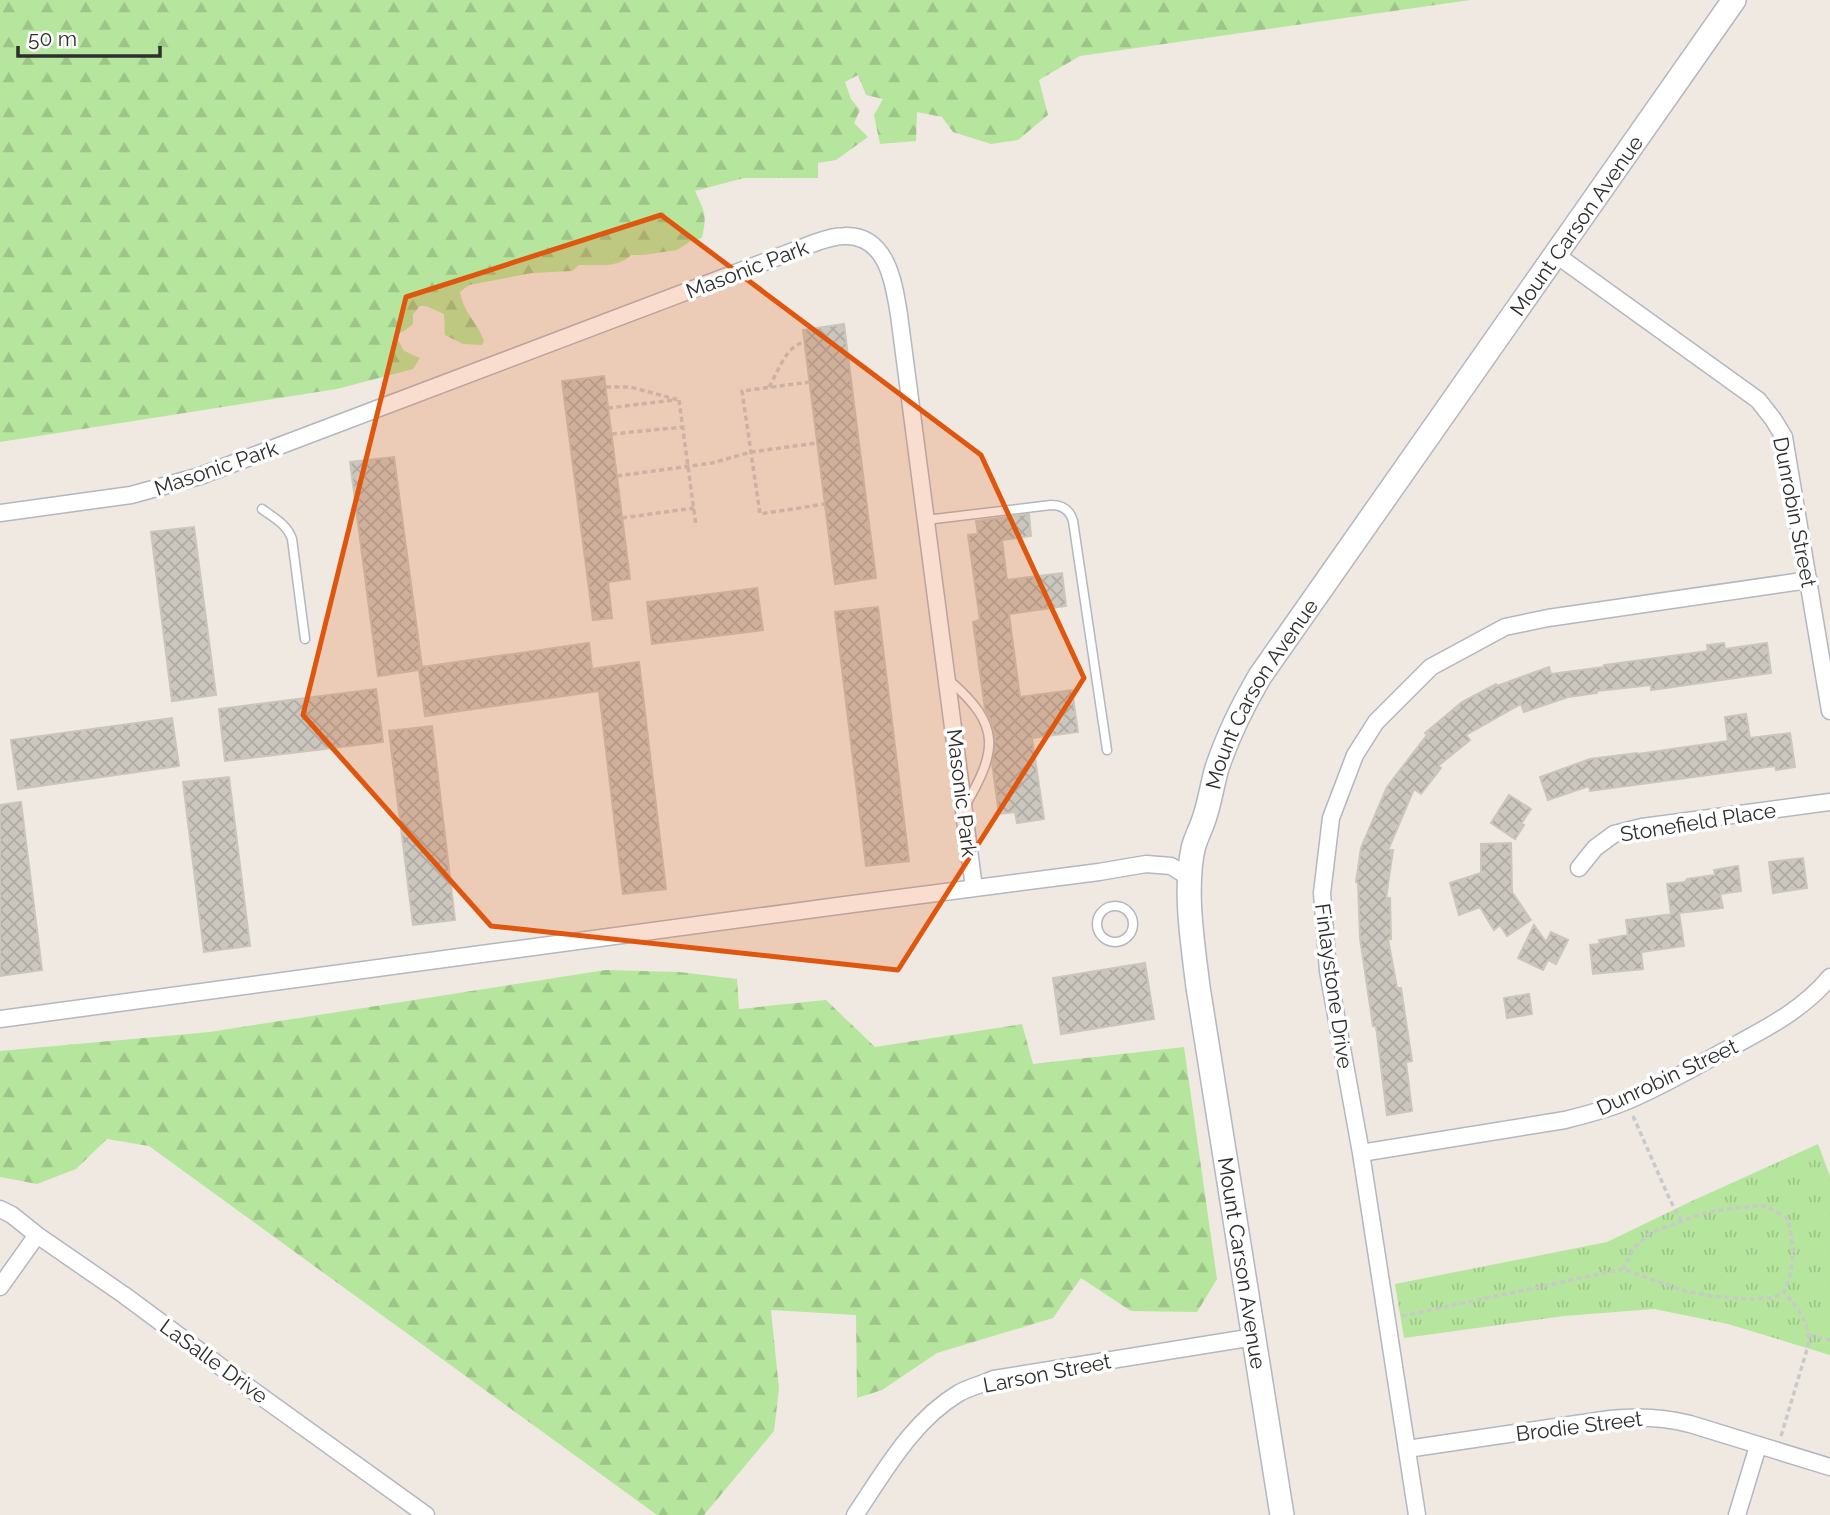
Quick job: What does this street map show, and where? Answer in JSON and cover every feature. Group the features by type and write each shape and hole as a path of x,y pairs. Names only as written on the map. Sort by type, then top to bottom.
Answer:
{"main road":[{"name":"Mount Carson Avenue","path":"1282,1515 1198,987 1192,934 1190,902 1193,848 1205,818 1217,766 1241,709 1260,676 1734,0"}],"street":[{"name":"Masonic Park","path":"0,513 131,495 200,476 799,248 843,236 861,238 877,249 889,270 900,315 974,888"},
{"name":"Dunrobin Street","path":"1555,254 1758,400 1784,437 1830,711"},
{"name":"Finlaystone Drive","path":"1417,1515 1361,1153 1328,971 1322,893 1331,818 1355,755 1376,722 1431,667 1504,627 1548,618 1809,580"},
{"name":"Stonefield Place","path":"1579,868 1595,848 1614,834 1642,827 1830,802"},
{"name":"Masonic Park","path":"0,1019 1099,873 1146,864 1171,866 1191,878"},
{"name":"Dunrobin Street","path":"1361,1153 1565,1120 1627,1101 1778,1022 1818,991 1830,977"},
{"name":"LaSalle Drive","path":"0,1209 124,1295 426,1515"},
{"path":"0,1287 37,1235"},
{"name":"Larson Street","path":"855,1515 905,1441 926,1417 960,1393 994,1379 1254,1337"},
{"name":"Brodie Street","path":"1406,1450 1610,1419 1642,1417 1675,1420 1830,1468"},
{"path":"1737,1515 1758,1446"}],"lane":[{"path":"926,520 1051,505 1061,506 1069,512 1073,521 1107,750"},
{"path":"262,509 290,531 305,639"},
{"path":"947,679 963,692 980,712 989,742 984,772 964,809"},
{"path":"1119,906 1130,913 1133,925 1129,936 1118,942 1102,937 1098,932 1097,920 1103,910 1119,906"}],"path":[{"path":"769,387 791,348 805,341"},
{"path":"810,382 741,391 760,514 825,504"},
{"path":"606,387 630,387 679,400"},
{"path":"608,408 679,400"},
{"path":"679,400 696,526"},
{"path":"612,434 683,426"},
{"path":"617,476 712,463 751,452 817,443"},
{"path":"622,518 694,508"},
{"path":"1627,1101 1682,1222"},
{"path":"1386,1319 1623,1269 1681,1290 1711,1296 1746,1300 1772,1298 1784,1292 1791,1273 1794,1258 1788,1219 1766,1206 1704,1213 1650,1233 1634,1248 1623,1269"},
{"path":"1777,1451 1810,1335 1804,1319 1784,1292"},
{"path":"1810,1335 1830,1340"}],"highlighted area":[{"path":"661,215 981,455 1084,678 898,970 491,926 303,715 406,297"}],"green space":[{"path":"0,0 1470,0 1080,56 1039,80 1048,115 1018,140 991,144 953,132 942,117 917,112 916,141 880,144 874,115 883,99 866,95 858,75 845,82 851,99 860,110 854,123 868,137 836,160 818,163 818,178 744,178 695,191 704,214 702,238 677,250 631,255 614,264 579,265 572,271 532,273 469,285 460,292 464,306 484,341 482,345 463,344 445,335 444,314 420,306 413,314 413,324 395,335 404,351 420,358 413,369 337,389 0,442"},
{"path":"606,970 679,972 737,979 739,1009 826,1000 875,1047 1022,1024 1033,1064 1184,1047 1217,1279 1197,1312 1131,1311 1081,1278 1053,1318 937,1353 882,1390 857,1398 856,1315 771,1310 779,1389 774,1431 704,1515 657,1515 149,1146 107,1139 76,1169 37,1184 0,1177 0,1051 210,1032"},
{"path":"1818,1144 1830,1176 1830,1355 1728,1324 1654,1309 1564,1316 1404,1338 1395,1284 1607,1242"}],"building":[{"path":"844,324 876,578 835,584 803,330"},
{"path":"604,376 630,579 608,582 612,618 593,620 562,381"},
{"path":"394,457 422,667 589,643 592,669 639,662 666,889 623,894 599,691 425,716 419,670 378,676 350,462"},
{"path":"1029,514 1031,536 1002,540 1007,580 1062,573 1066,606 1009,614 1020,697 1072,690 1078,732 1032,738 1044,819 1017,823 1015,812 999,814 992,763 995,739 992,723 985,709 973,622 980,620 968,535 978,534 976,521"},
{"path":"194,527 216,695 172,701 151,532"},
{"path":"757,588 763,630 652,644 647,602"},
{"path":"878,607 909,861 866,866 835,612"},
{"path":"1724,643 1725,649 1767,643 1771,673 1651,690 1651,685 1597,691 1568,697 1524,712 1521,704 1466,735 1470,740 1438,766 1441,768 1421,794 1414,789 1388,850 1393,850 1386,898 1390,898 1391,939 1388,939 1397,988 1401,988 1412,1061 1406,1062 1412,1111 1387,1115 1376,1026 1373,1026 1360,938 1356,882 1361,848 1387,787 1427,735 1425,733 1462,702 1496,684 1497,686 1549,667 1551,674 1604,667 1708,651 1707,645"},
{"path":"376,689 383,742 225,761 219,709"},
{"path":"1746,714 1750,738 1790,733 1795,767 1776,770 1775,766 1590,791 1589,786 1548,800 1540,777 1590,759 1728,741 1725,717"},
{"path":"172,718 179,766 18,789 11,740"},
{"path":"432,726 455,920 413,925 389,731"},
{"path":"229,777 250,946 204,952 183,782"},
{"path":"1509,795 1531,809 1515,839 1491,823"},
{"path":"21,802 42,970 0,976 0,805"},
{"path":"1511,843 1512,892 1531,920 1507,936 1500,925 1494,930 1480,907 1459,915 1450,883 1481,873 1481,844"},
{"path":"1803,858 1807,888 1773,893 1769,862"},
{"path":"1738,866 1741,891 1720,894 1723,908 1679,913 1684,946 1641,952 1643,969 1593,974 1590,945 1600,944 1599,940 1628,935 1626,920 1673,914 1667,884 1715,875 1714,870"},
{"path":"1534,925 1546,942 1551,932 1568,940 1556,964 1548,960 1543,970 1518,958"},
{"path":"1145,963 1154,1019 1061,1034 1053,978"},
{"path":"1529,994 1532,1014 1507,1018 1504,998"}]}
